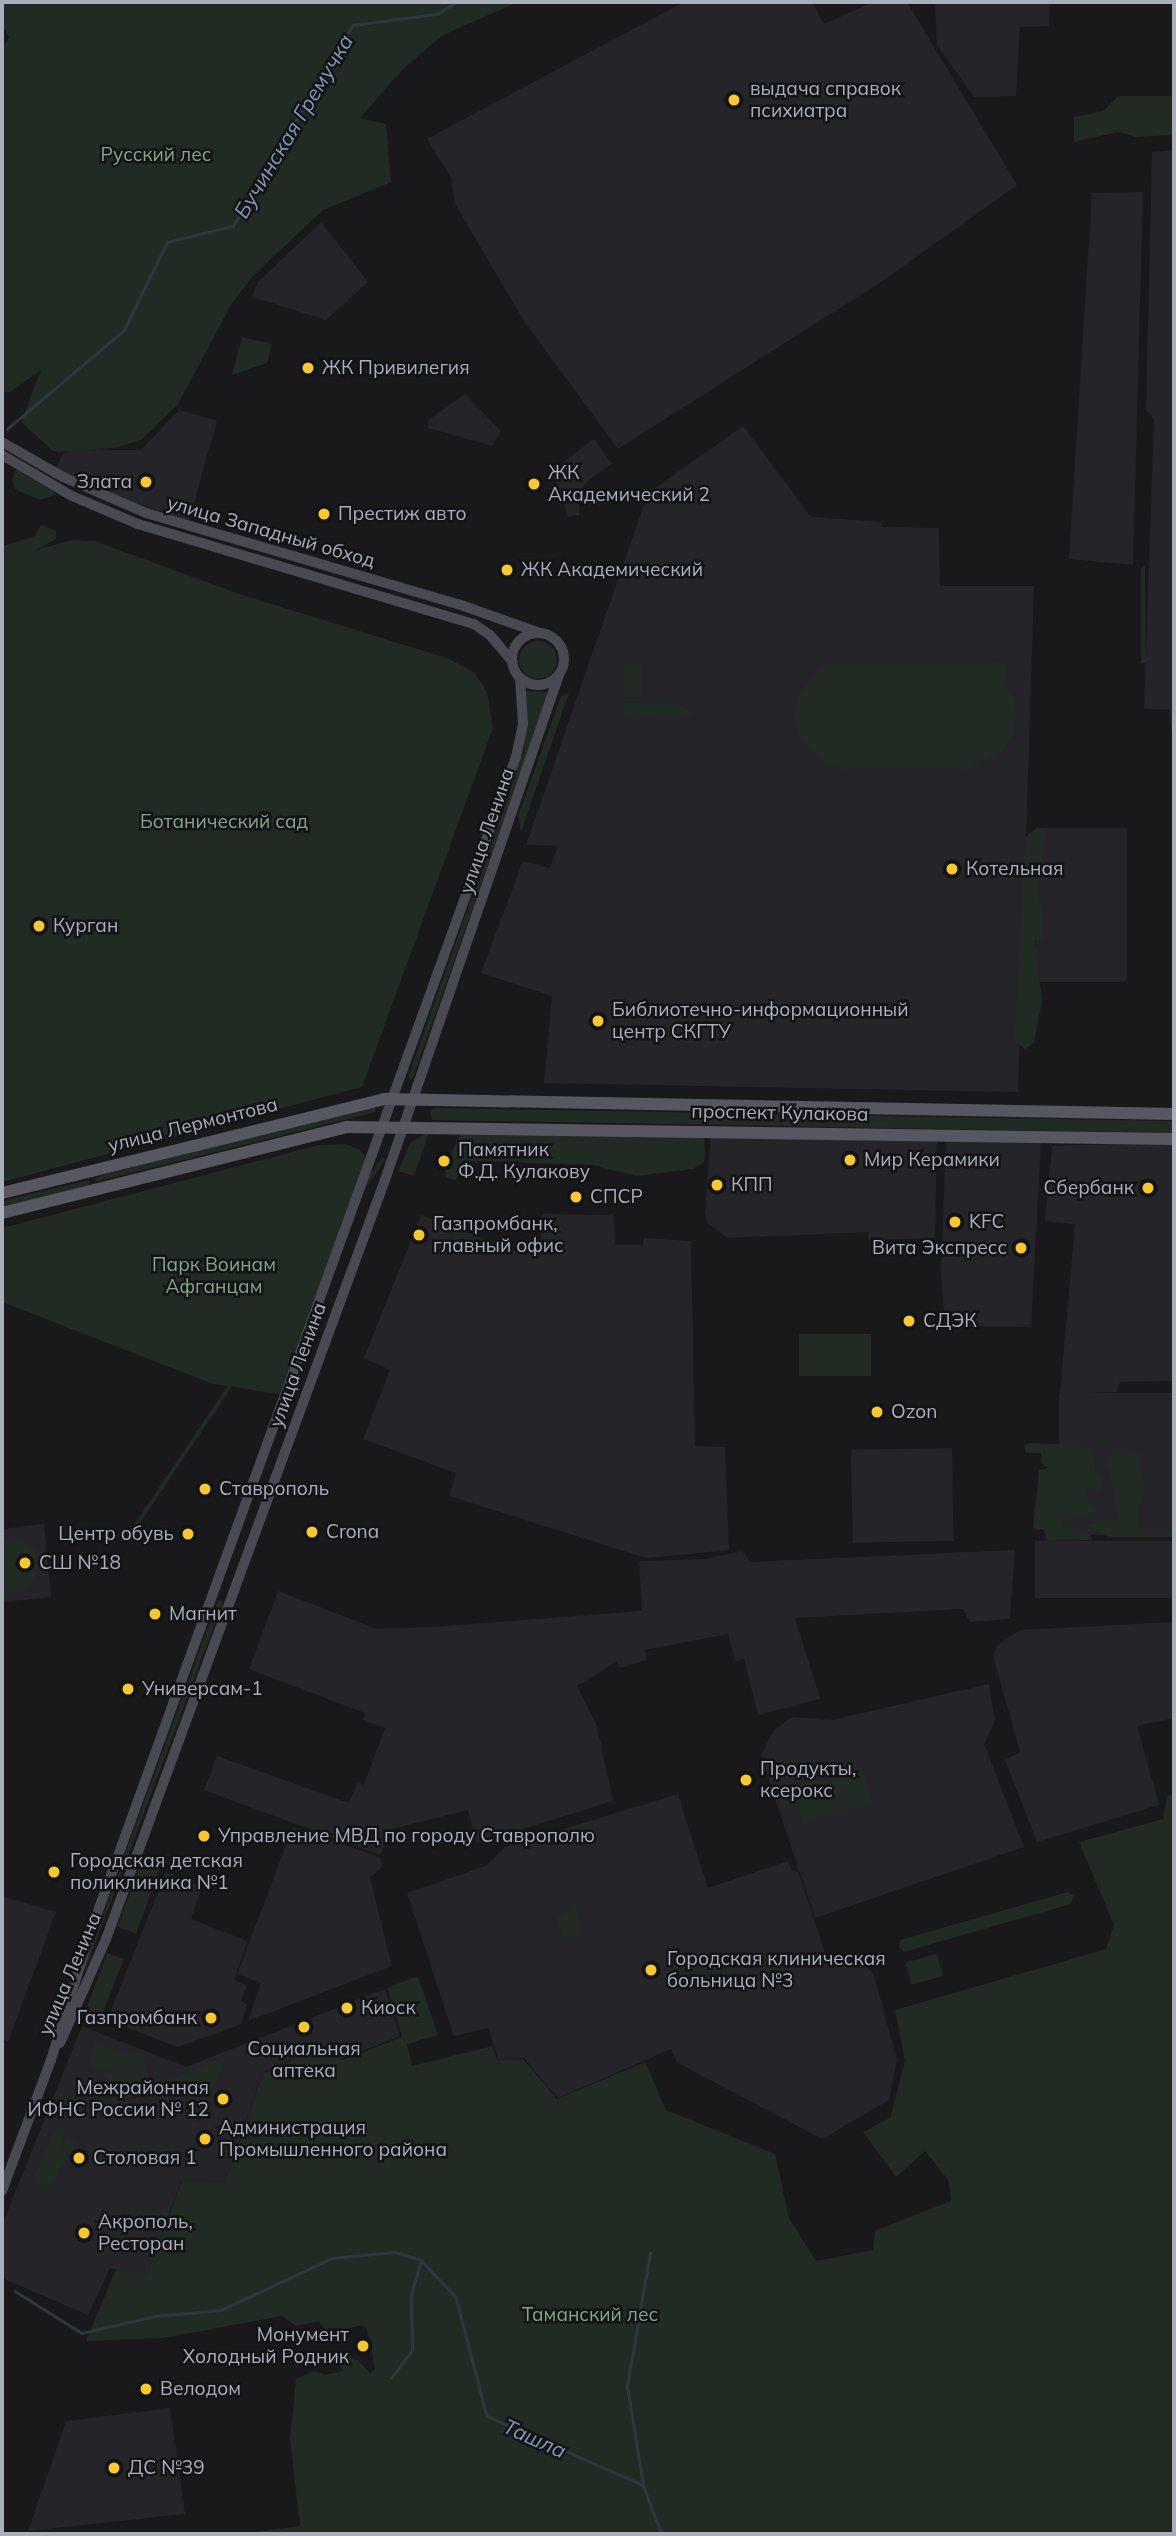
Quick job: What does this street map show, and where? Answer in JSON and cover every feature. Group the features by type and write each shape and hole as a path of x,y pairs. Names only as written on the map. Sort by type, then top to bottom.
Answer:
{"main road":[{"name":"улица Западный обход","path":"2,442 63,477 146,513 458,604 540,633"},
{"name":"улица Западный обход","path":"2,455 72,496 138,524 454,617 490,635 513,662"},
{"path":"540,633 562,648 563,667 559,675 544,685 520,678 513,662 517,645 540,633"},
{"name":"улица Ленина","path":"51,2060 106,1939 403,1126 559,675"},
{"name":"улица Ленина","path":"2,2191 51,2060 90,1933 395,1099 516,757 523,724 520,678"},
{"name":"проспект Кулакова","path":"395,1099 1174,1114"},
{"name":"улица Лермонтова","path":"2,1193 372,1100 395,1099"},
{"name":"проспект Кулакова","path":"385,1126 1174,1139"},
{"name":"улица Лермонтова","path":"2,1213 329,1129 385,1126"},
{"path":"90,1171 95,1191"}],"shaded area":[{"path":"684,2 812,2 824,24 873,2 907,2 1017,185 881,282 618,449 524,321 454,202 452,179 427,139"},
{"path":"935,2 1050,2 1049,26 1020,27 1016,96 974,97 937,45"},
{"path":"1174,150 1174,758 1169,710 1144,709 1154,419 1146,410 1152,152"},
{"path":"1143,192 1133,565 1069,559 1092,193"},
{"path":"321,222 368,282 326,320 252,297 258,282"},
{"path":"465,394 501,431 492,446 428,428 428,420"},
{"path":"179,410 217,421 189,521 107,493 56,468 63,453 71,450 141,450"},
{"path":"743,426 811,517 881,522 882,527 939,528 940,586 1034,586 1018,1092 544,1083 552,996 481,973 523,861 550,868 558,846 526,845 648,493"},
{"path":"594,439 612,464 587,481 580,492 579,515 567,517 563,495 550,472"},
{"path":"1036,828 1127,828 1127,982 1036,982"},
{"path":"711,1134 937,1137 935,1238 868,1240 868,1232 728,1238 707,1223 705,1212"},
{"path":"946,1141 1041,1143 1031,1327 945,1326 941,1271"},
{"path":"1174,1142 1174,1381 1120,1382 1117,1392 1060,1394 1075,1224 1045,1221 1052,1146"},
{"path":"542,1214 614,1215 615,1245 643,1245 644,1238 691,1241 695,1446 725,1447 729,1550 646,1558 449,1496 456,1473 363,1439 390,1370 364,1358 421,1215 527,1255 530,1248 540,1251"},
{"path":"1059,1393 1174,1393 1174,1535 1059,1535"},
{"path":"952,1448 954,1541 853,1543 851,1450"},
{"name":"СШ №18","path":"44,1524 51,1597 2,1602 2,1529"},
{"path":"1035,1541 1174,1541 1174,1598 1035,1598"},
{"path":"1015,1550 1010,1619 970,1622 963,1609 795,1618 820,1699 758,1715 744,1659 735,1661 728,1634 645,1650 646,1660 620,1668 616,1662 577,1686 597,1726 613,1801 477,1843 468,1810 392,1829 380,1855 204,1790 217,1756 349,1803 357,1783 364,1785 385,1728 363,1720 365,1713 249,1669 278,1591 377,1629 432,1627 642,1611 639,1561 705,1559 742,1551 751,1562"},
{"path":"1174,1622 1174,1718 1137,1726 1159,1805 1037,1842 1005,1760 1020,1752 993,1656 999,1644 1020,1630"},
{"path":"989,1684 995,1721 984,1744 1024,1847 815,1918 761,1756 773,1731 792,1717 832,1720"},
{"name":"Городская клиническая больница №3","path":"678,1794 708,1888 788,1861 792,1870 798,1872 828,1962 856,1953 874,1975 897,2060 889,2100 822,2139 678,2063 671,2049 558,2098 524,2058 498,2059 489,2028 454,2036 407,1893 486,1866 505,1847"},
{"path":"293,1827 379,1857 383,1866 370,1877 392,1966 248,2021 261,1983 237,1974"},
{"path":"166,1872 202,1887 191,1919 247,1941 234,1980 247,1985 241,2000 247,2004 241,2024 178,2047 107,2020"},
{"path":"2,1896 56,1912 8,2042 2,2039"},
{"path":"385,1989 400,2036 342,2059 324,2046 262,2073 225,2183 181,2181 147,2275 110,2268 88,2315 2,2278 2,2225 82,2026 186,2067"},
{"name":"ДС №39","path":"170,2408 185,2514 28,2531 66,2421"}],"green space":[{"name":"Русский лес","path":"2,2 518,2 441,36 400,72 360,118 386,124 391,182 323,210 251,278 231,305 178,404 141,440 115,448 60,452 53,451 21,422 41,370 10,392 2,392 2,49 9,37 2,24"},
{"path":"1118,96 1174,96 1174,135 1135,137 1118,132 1074,142 1074,117 1103,111"},
{"path":"242,337 272,344 267,363 232,375"},
{"path":"16,469 57,494 40,500 15,489 12,480"},
{"name":"Ботанический сад","path":"41,525 56,531 56,539 36,550 72,540 95,541 239,594 447,658 475,673 487,692 493,728 362,1087 2,1182 2,546 35,536"},
{"path":"1145,565 1146,663 1141,663 1141,569"},
{"path":"538,641 552,646 557,660 552,674 538,679 524,674 519,660 524,646"},
{"path":"843,661 1006,662 1005,683 1015,701 1017,719 1011,740 999,754 966,769 841,769 825,764 799,737 794,715 797,696 821,667"},
{"path":"624,663 641,663 641,697 624,697"},
{"path":"526,691 549,692 412,1080 408,1077 524,750"},
{"path":"569,693 521,832 518,816 561,696"},
{"path":"624,702 678,703 696,715 624,716"},
{"path":"1034,830 1043,830 1047,835 1038,893 1043,912 1043,939 1035,941 1042,1002 1034,1043 1025,1049 1014,1042 1025,837"},
{"path":"374,1105 376,1112 95,1182 96,1177"},
{"path":"434,1108 1174,1121 1174,1133 432,1120 430,1111"},
{"path":"429,1132 414,1176 398,1171 410,1143"},
{"path":"461,1132 704,1135 705,1155 704,1162 693,1169 636,1176 593,1165 470,1161 455,1180 446,1177 445,1168"},
{"name":"Парк Воинам Афганцам","path":"346,1144 360,1150 367,1160 279,1394 213,1384 2,1302 2,1228 319,1145"},
{"path":"382,1157 385,1159 134,1531 131,1529"},
{"path":"89,1180 89,1185 2,1208 2,1201"},
{"path":"799,1334 871,1334 871,1376 799,1376"},
{"path":"1024,1445 1082,1445 1096,1450 1095,1472 1101,1476 1101,1491 1086,1490 1086,1497 1099,1513 1062,1519 1063,1526 1088,1533 1093,1540 1047,1541 1043,1529 1033,1529 1039,1470 1048,1468 1041,1463 1041,1453 1026,1453"},
{"path":"1114,1448 1140,1454 1145,1493 1137,1510 1138,1530 1174,1531 1174,1537 1108,1537 1085,1525 1118,1519 1109,1470 1103,1465"},
{"path":"22,1540 36,1551 39,1572 28,1588 2,1593 2,1541"},
{"path":"218,1600 223,1602 85,1971 83,1969"},
{"path":"862,1767 873,1802 803,1824 792,1788"},
{"name":"Таманский лес","path":"1174,1795 1174,2534 238,2534 300,2526 290,2440 296,2379 314,2371 325,2375 343,2371 337,2361 346,2356 359,2361 370,2373 375,2369 367,2329 362,2325 350,2328 341,2336 326,2332 319,2321 296,2326 282,2316 163,2338 86,2341 117,2267 147,2275 182,2181 225,2183 263,2073 324,2046 342,2060 402,2037 387,1988 418,1976 438,2035 407,2044 412,2066 493,2046 497,2060 523,2059 557,2099 645,2062 666,2110 775,2154 789,2218 816,2261 873,2250 875,2231 951,2201 949,2181 925,2151 896,2177 863,2132 890,2118 905,2061 895,2010 1106,1949 1114,1925 1079,1842 1163,1819 1167,1796"},
{"path":"141,1862 160,1869 136,1934 117,1927"},
{"path":"1068,1892 1074,1896 1071,1904 904,1952 899,1947 900,1940"},
{"path":"575,1904 584,1940 562,1936 557,1918"},
{"path":"107,1953 124,1959 100,2020 87,2007"},
{"path":"937,1954 943,1976 911,1985 905,1963"},
{"path":"96,2041 144,2059 148,2074 93,2067 88,2061"},
{"path":"227,2056 204,2114 167,2100 155,2086"},
{"path":"102,2072 149,2076 151,2085 136,2093 108,2083"},
{"path":"56,2129 65,2132 61,2150 66,2138 76,2142 71,2154 65,2151 68,2154 54,2182 44,2187 32,2179"}],"waterway":[{"name":"Бучинская Гремучка","path":"7,429 124,330 167,242 233,226 353,25 437,14 456,2"},
{"name":"Ташла","path":"15,2291 82,2333 155,2316 221,2310 332,2258 395,2252 421,2260 456,2297 487,2416 643,2485 662,2534"},
{"path":"643,2485 627,2386 650,2253"},
{"path":"391,2378 412,2350 411,2294 421,2261"}],"place":[{"name":"выдача справок психиатра","path":"734,100"},
{"name":"ЖК Привилегия","path":"308,368"},
{"name":"Злата","path":"146,482"},
{"name":"ЖК Академический 2","path":"534,484"},
{"name":"Престиж авто","path":"324,514"},
{"name":"ЖК Академический","path":"507,570"},
{"name":"Котельная","path":"952,869"},
{"name":"Курган","path":"39,926"},
{"name":"Библиотечно-информационный центр СКГТУ","path":"598,1021"},
{"name":"Мир Керамики","path":"850,1160"},
{"name":"Памятник Ф.Д. Кулакову","path":"444,1161"},
{"name":"КПП","path":"717,1185"},
{"name":"Сбербанк","path":"1148,1188"},
{"name":"СПСР","path":"576,1197"},
{"name":"KFC","path":"955,1222"},
{"name":"Газпромбанк, главный офис","path":"419,1235"},
{"name":"Вита Экспресс","path":"1021,1248"},
{"name":"СДЭК","path":"909,1321"},
{"name":"Ozon","path":"877,1412"},
{"name":"Ставрополь","path":"205,1489"},
{"name":"Crona","path":"312,1532"},
{"name":"Центр обувь","path":"188,1534"},
{"name":"СШ №18","path":"25,1563"},
{"name":"Магнит","path":"155,1614"},
{"name":"Универсам-1","path":"128,1689"},
{"name":"Продукты, ксерокс","path":"746,1780"},
{"name":"Управление МВД по городу Ставрополю","path":"204,1836"},
{"name":"Городская детская поликлиника №1","path":"54,1872"},
{"name":"Городская клиническая больница №3","path":"651,1970"},
{"name":"Киоск","path":"347,2008"},
{"name":"Газпромбанк","path":"211,2018"},
{"name":"Социальная аптека","path":"304,2027"},
{"name":"Межрайонная ИФНС России № 12","path":"223,2099"},
{"name":"Администрация Промышленного района","path":"205,2139"},
{"name":"Столовая 1","path":"79,2158"},
{"name":"Акрополь, Ресторан","path":"84,2233"},
{"name":"Монумент Холодный Родник","path":"363,2346"},
{"name":"Велодом","path":"146,2389"},
{"name":"ДС №39","path":"114,2468"}]}
